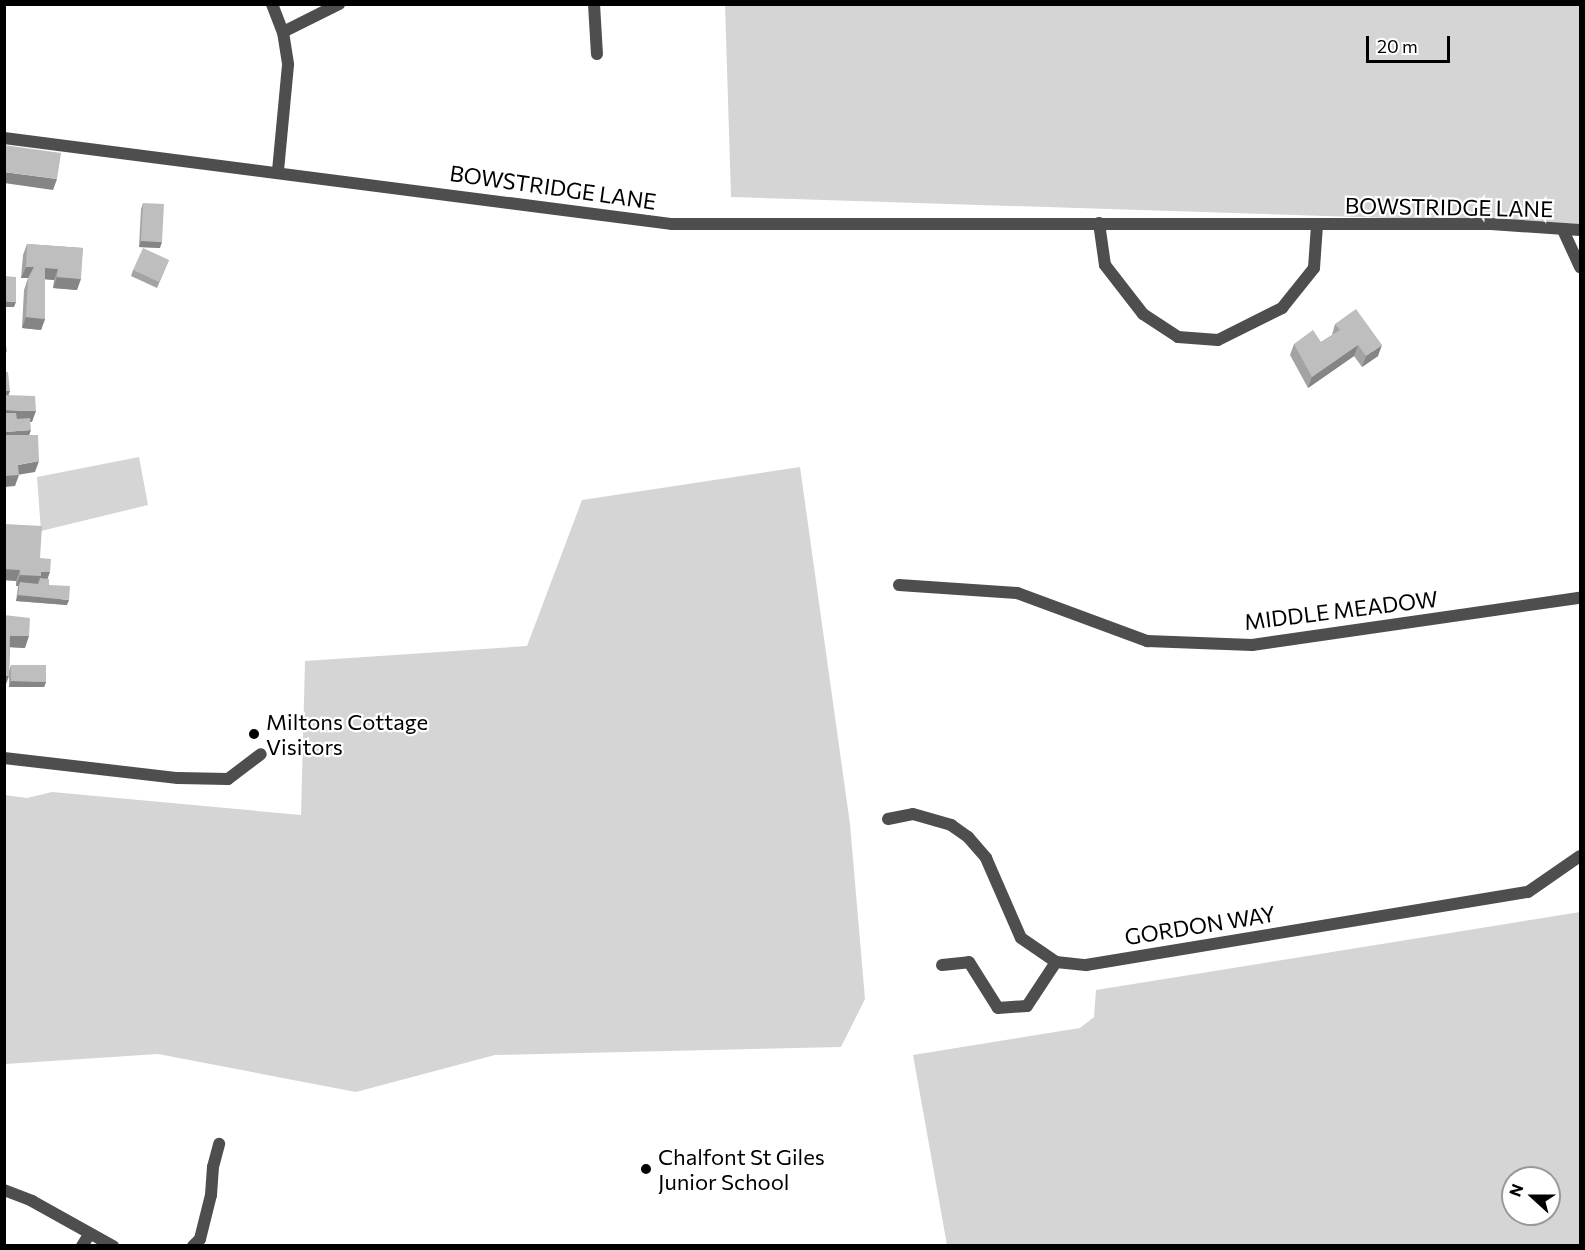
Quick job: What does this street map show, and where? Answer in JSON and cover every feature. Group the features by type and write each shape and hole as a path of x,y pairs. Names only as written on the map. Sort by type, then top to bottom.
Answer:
{"street":[{"path":"272,4 283,32 288,98 278,171"},
{"path":"283,32 339,4"},
{"path":"594,4 597,54"},
{"name":"BOWSTRIDGE LANE","path":"4,138 278,171 672,224 1491,225 1581,230"},
{"name":"BOWSTRIDGE LANE","path":"1099,223 1105,265 1143,314 1178,337 1218,340 1282,308 1314,268 1317,225"},
{"path":"1563,230 1581,267"},
{"name":"MIDDLE MEADOW","path":"899,585 1017,593 1148,640 1252,645 1581,598"},
{"path":"4,758 178,778 228,780 261,754"},
{"name":"GORDON WAY","path":"888,819 913,814 951,825 968,837 986,858 1021,938 1056,962 1086,965 1528,892 1581,856"},
{"path":"942,964 969,962 998,1008 1027,1006 1056,962"},
{"path":"193,1245 200,1239 212,1195 219,1144"},
{"path":"4,1190 32,1201 86,1240 113,1245"}],"shaded area":[{"path":"725,5 1580,5 1580,224 731,197"},
{"path":"139,457 148,505 41,531 37,477"},
{"path":"800,467 850,824 865,999 841,1047 495,1055 356,1092 158,1054 5,1064 5,795 27,798 52,792 301,815 305,661 527,646 582,500"},
{"path":"1580,912 1580,1245 947,1245 913,1055 1080,1028 1094,1017 1096,990"}],"building":[{"path":"4,145 61,153 57,179 4,172"},
{"path":"143,203 164,204 162,242 141,241"},
{"path":"27,244 83,248 81,279 57,277 58,269 45,268 45,319 26,317 28,278 34,267 26,267"},
{"path":"143,248 169,260 159,282 133,270"},
{"path":"4,276 16,277 16,302 4,301"},
{"path":"1356,309 1382,345 1366,356 1358,345 1312,377 1294,344 1313,330 1321,342 1340,330 1335,324"},
{"path":"4,329 7,352 4,352"},
{"path":"4,372 8,372 10,391 4,391"},
{"path":"4,395 35,396 36,411 4,410"},
{"path":"4,413 16,413 17,419 30,418 31,430 4,432"},
{"path":"4,435 38,435 39,461 18,465 19,475 4,476"},
{"path":"4,524 42,526 40,558 51,559 50,572 41,572 41,576 20,575 20,570 4,569"},
{"path":"40,578 49,579 49,585 70,586 69,600 18,595 20,582 38,584"},
{"path":"4,615 30,618 29,636 10,636 9,676 4,676"},
{"path":"11,665 46,665 46,682 11,681"}],"place":[{"name":"Miltons Cottage Visitors","path":"254,734"},
{"name":"Chalfont St Giles Junior School","path":"646,1169"}]}
